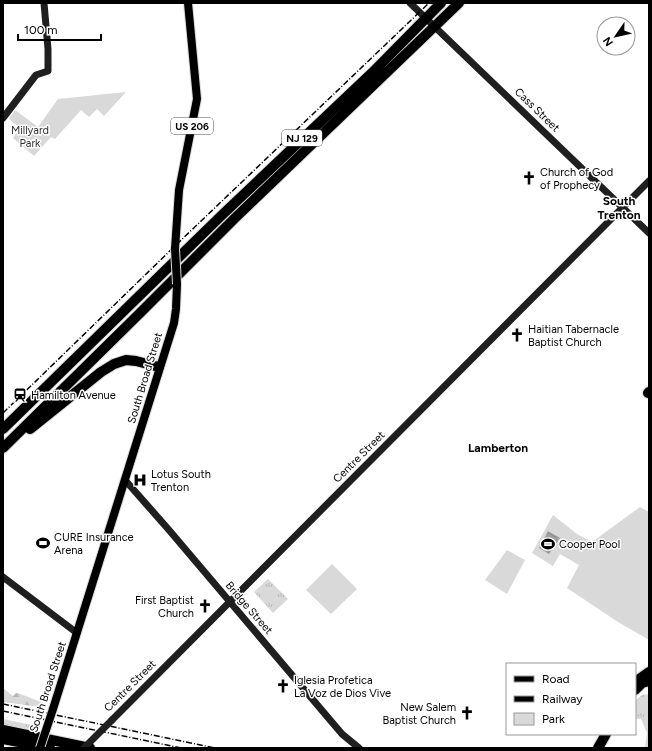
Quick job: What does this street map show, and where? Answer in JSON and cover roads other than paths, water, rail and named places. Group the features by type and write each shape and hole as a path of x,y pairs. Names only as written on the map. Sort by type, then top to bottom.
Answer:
{"highway":[{"name":"NJ 129","path":"3,429 441,3"},
{"name":"NJ 129","path":"3,448 235,218 459,3"},
{"path":"3,448 62,404 109,366 118,362 131,360 140,361 160,368"},
{"path":"636,681 649,672"},
{"path":"636,689 642,683 649,681"},
{"path":"636,693 649,688"},
{"path":"3,730 90,748"},
{"path":"598,748 605,735"},
{"path":"3,739 50,748"}],"main road":[{"name":"South Broad Street","path":"40,748 174,323 177,284 175,249 179,190 196,99 188,3"}],"street":[{"path":"3,118 36,75 48,71 48,49 44,3"},
{"name":"Cass Street","path":"410,3 649,233"},
{"name":"Centre Street","path":"84,748 649,181"},
{"name":"Bridge Street","path":"125,480 342,734 359,748"},
{"path":"3,577 77,633"}],"water":[{"name":"Cooper Pool","path":"548,531 560,538 549,554 539,548"}],"railway":[{"path":"3,413 429,3"},
{"path":"3,704 215,748"},
{"path":"3,711 181,748"}],"place":[{"name":"Church of God of Prophecy","path":"529,178"},
{"name":"Haitian Tabernacle Baptist Church","path":"517,335"},
{"name":"Hamilton Avenue","path":"20,395"},
{"name":"Lotus South Trenton","path":"140,480"},
{"name":"CURE Insurance Arena","path":"43,543"},
{"name":"Cooper Pool","path":"548,544"},
{"name":"First Baptist Church","path":"205,606"},
{"name":"Iglesia Profetica La Voz de Dios Vive","path":"283,686"},
{"name":"New Salem Baptist Church","path":"467,713"}],"district":[{"name":"South Trenton","path":"619,208"},
{"name":"Lamberton","path":"498,448"}],"park label":[{"name":"Millyard Park","path":"30,136"}]}
